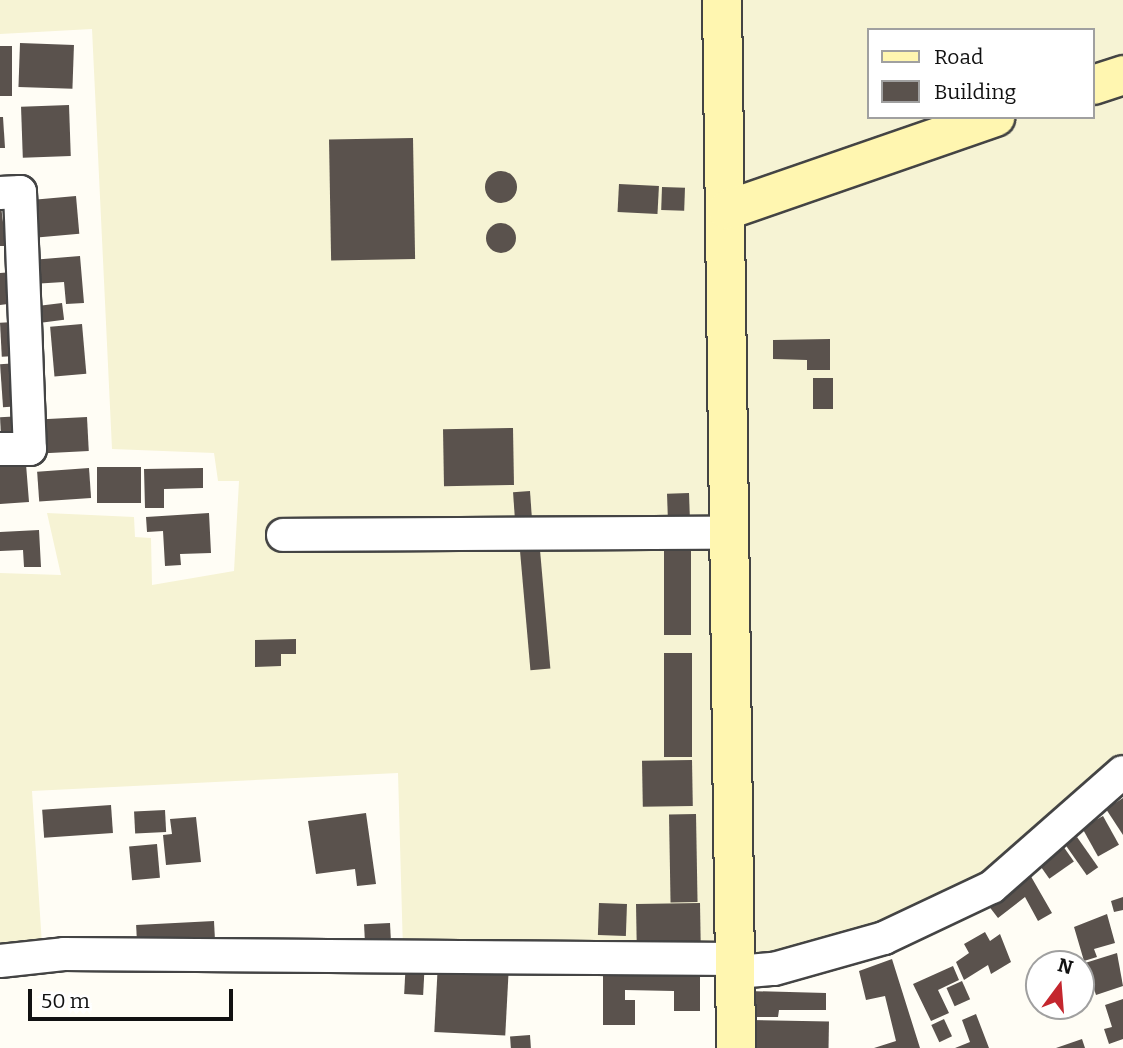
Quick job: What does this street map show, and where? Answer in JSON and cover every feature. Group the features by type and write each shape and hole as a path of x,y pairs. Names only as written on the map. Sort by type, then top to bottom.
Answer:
{"street":[{"path":"722,0 732,533 736,1048"},
{"path":"1095,84 1123,75"},
{"path":"727,210 989,119"},
{"path":"0,193 20,192 30,449 0,449"},
{"path":"283,535 732,533"},
{"path":"0,961 64,954 736,966 774,969 884,937 992,887 1123,772"}],"shaded area":[{"path":"0,0 1123,0 1123,772 992,887 774,969 403,951 398,773 32,791 42,945 0,946 0,573 61,575 47,513 134,517 135,537 151,538 152,585 234,571 239,481 218,481 214,453 112,449 92,29 0,34"}],"building":[{"path":"20,43 74,45 72,89 18,87"},
{"path":"0,46 12,46 12,96 0,96"},
{"path":"69,105 71,156 23,158 21,107"},
{"path":"0,117 3,117 5,148 0,148"},
{"path":"413,138 415,259 331,260 329,139"},
{"path":"501,171 512,176 517,187 512,198 501,203 490,198 485,187 490,176"},
{"path":"619,184 659,186 657,214 618,212"},
{"path":"662,187 685,188 684,211 661,210"},
{"path":"76,196 79,234 31,238 28,200"},
{"path":"0,198 6,246 0,246"},
{"path":"501,223 507,224 515,232 515,244 507,252 501,253 495,252 487,244 486,238 487,232 495,224"},
{"path":"80,256 84,303 66,304 64,282 32,284 31,260"},
{"path":"13,272 16,303 0,305 0,273"},
{"path":"62,303 64,320 31,324 29,307"},
{"path":"14,322 16,356 2,357 0,323"},
{"path":"82,324 86,374 54,377 50,327"},
{"path":"830,339 830,370 807,370 807,360 773,359 773,340"},
{"path":"19,363 22,406 3,407 0,364"},
{"path":"813,378 833,378 833,409 813,409"},
{"path":"23,416 24,434 1,435 0,417"},
{"path":"87,417 89,451 40,454 38,420"},
{"path":"513,428 514,485 444,486 443,429"},
{"path":"0,458 3,466 26,464 29,502 0,504"},
{"path":"97,467 141,467 141,503 97,503"},
{"path":"89,468 91,498 39,502 37,472"},
{"path":"203,468 203,488 164,489 164,508 145,508 144,469"},
{"path":"530,491 532,519 515,520 513,492"},
{"path":"689,493 690,519 668,520 667,494"},
{"path":"209,513 211,553 180,554 181,565 165,566 163,531 147,532 146,517"},
{"path":"39,530 41,567 24,567 23,550 0,551 0,532"},
{"path":"664,547 691,547 691,635 664,635"},
{"path":"540,550 550,669 530,670 520,552"},
{"path":"296,639 296,654 281,654 281,666 255,667 255,640"},
{"path":"664,653 692,653 692,757 664,757"},
{"path":"692,760 693,806 643,807 642,761"},
{"path":"1123,798 1123,835 1106,809"},
{"path":"111,805 113,833 44,838 42,810"},
{"path":"165,810 166,832 135,834 134,812"},
{"path":"366,813 376,884 357,886 355,869 316,874 308,821"},
{"path":"669,814 696,814 698,902 671,902"},
{"path":"1103,816 1119,845 1098,856 1082,828"},
{"path":"196,817 201,862 166,865 163,835 172,834 170,819"},
{"path":"1077,837 1098,867 1087,875 1066,845"},
{"path":"157,844 160,878 132,880 129,846"},
{"path":"1063,846 1074,862 1049,879 1038,863"},
{"path":"1029,873 1052,913 1038,921 1025,897 998,918 988,905"},
{"path":"1123,897 1123,910 1114,912 1111,901"},
{"path":"599,903 627,904 626,936 598,935"},
{"path":"700,903 701,948 637,949 636,904"},
{"path":"1107,914 1115,943 1094,950 1081,950 1074,927"},
{"path":"214,921 215,942 137,946 136,925"},
{"path":"390,923 391,940 365,941 364,924"},
{"path":"985,932 990,941 1000,934 1011,962 991,974 988,965 964,980 956,962 969,953 964,944"},
{"path":"1117,953 1123,986 1096,995 1095,960"},
{"path":"406,959 425,960 423,995 404,994"},
{"path":"892,959 920,1048 874,1048 896,1041 885,996 866,1000 859,971"},
{"path":"438,962 509,966 505,1036 434,1032"},
{"path":"953,966 959,980 938,990 949,1013 931,1021 913,984"},
{"path":"603,967 700,968 700,1011 674,1011 674,991 625,990 625,1000 635,1000 635,1025 603,1025"},
{"path":"962,981 970,999 955,1006 946,988"},
{"path":"748,991 826,993 826,1010 779,1010 778,1017 748,1017"},
{"path":"1123,999 1123,1039 1109,1044 1104,1029 1112,1027 1105,1005"},
{"path":"976,1014 989,1048 955,1048 970,1042 962,1020"},
{"path":"944,1019 952,1036 939,1042 931,1025"},
{"path":"749,1020 829,1021 829,1048 749,1048"},
{"path":"530,1035 531,1048 511,1048 510,1036"},
{"path":"1082,1039 1085,1048 1056,1048"}]}
